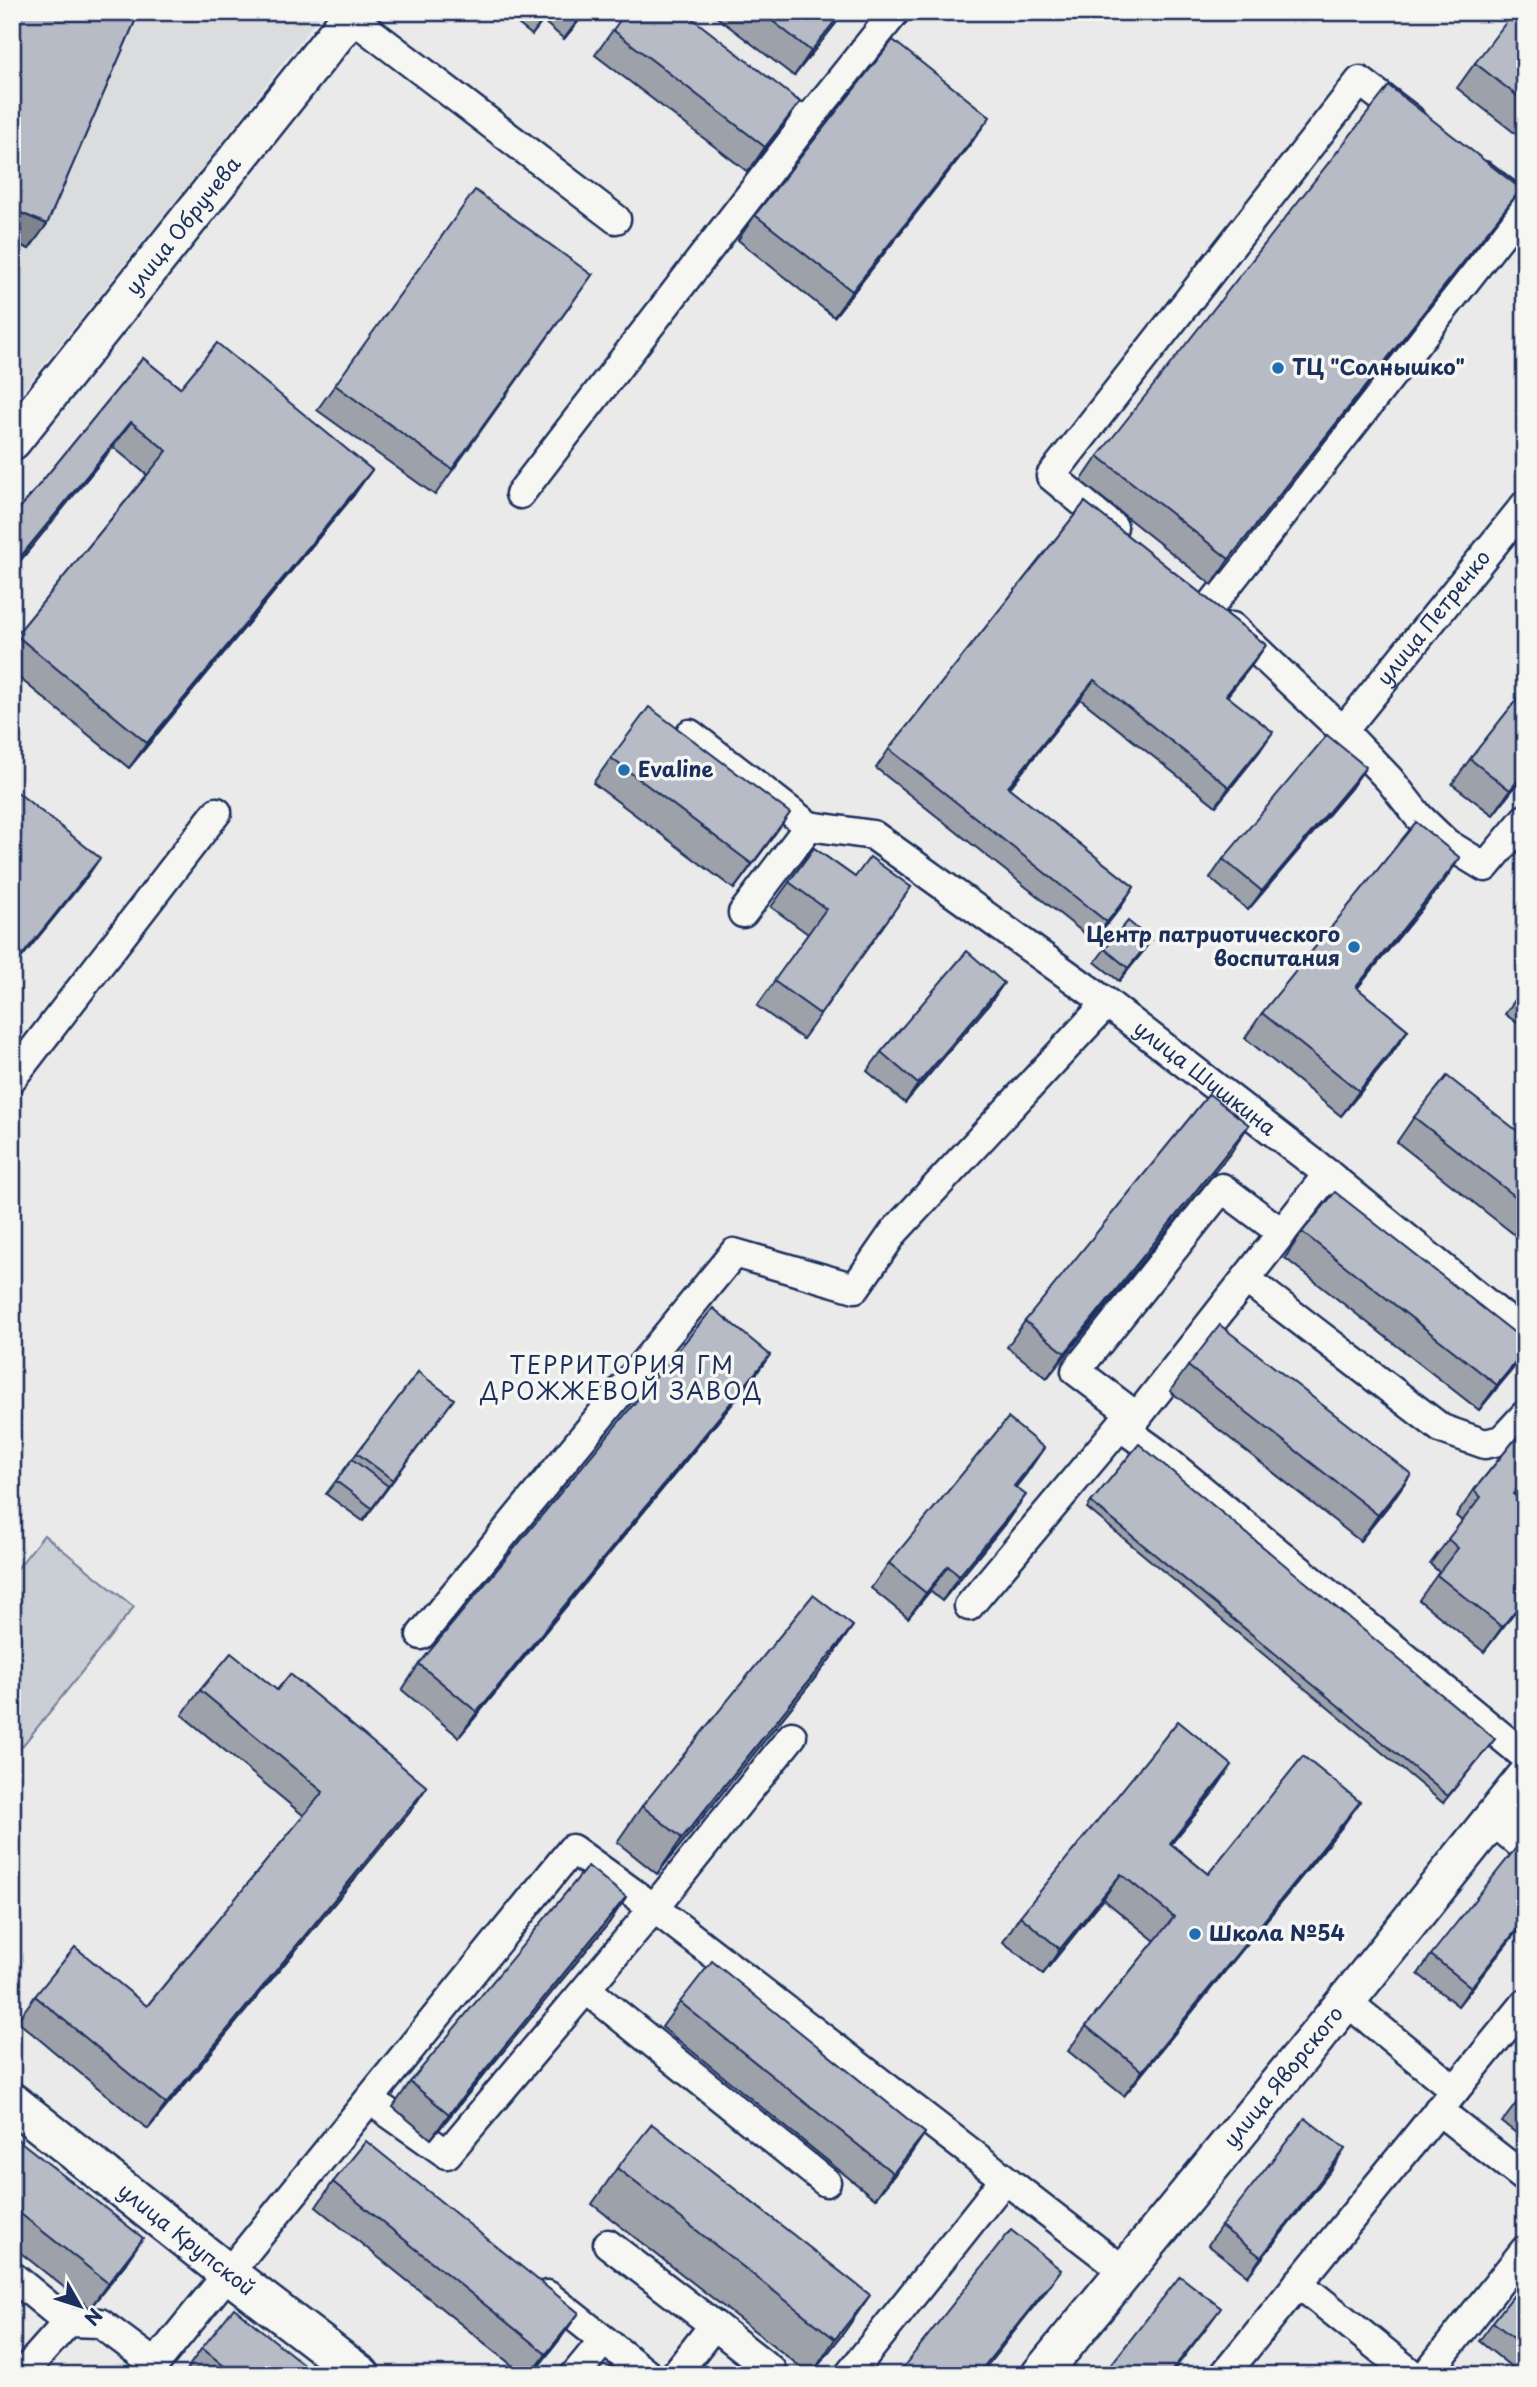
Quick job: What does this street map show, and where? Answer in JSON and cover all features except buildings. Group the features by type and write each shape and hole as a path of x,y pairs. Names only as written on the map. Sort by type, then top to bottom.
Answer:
{"main road":[{"name":"улица Обручева","path":"12,441 352,15"},
{"name":"улица Яворского","path":"1040,2375 1346,2001 1523,1779"},
{"name":"улица Крупской","path":"12,2102 361,2375"}],"street":[{"path":"520,494 805,124 895,12"},
{"path":"352,15 616,219"},
{"path":"1136,545 1051,476 1360,81 1425,131"},
{"path":"772,99 805,124"},
{"path":"1458,156 1523,207 1200,598 1343,731 1389,779 1419,817 1446,843 1485,867 1525,819"},
{"name":"улица Петренко","path":"1343,731 1525,505"},
{"path":"690,734 809,825 743,913"},
{"path":"12,1078 217,813"},
{"name":"улица Шишкина","path":"809,825 873,835 1107,1003 1323,1195 1525,1335"},
{"path":"421,1635 734,1253 855,1288 894,1232 1107,1003"},
{"path":"1282,1233 1222,1188 1076,1371 1156,1452 1523,1779"},
{"path":"969,1606 1128,1422 1282,1233 1323,1195"},
{"path":"1385,1254 1525,1362"},
{"path":"1246,1279 1442,1429 1485,1444 1502,1440 1525,1415"},
{"path":"370,2100 447,2154 654,1908 792,1736"},
{"path":"1492,1819 1525,1847"},
{"path":"12,2276 68,2322 100,2323 151,2369 572,1849 654,1908 1124,2270"},
{"path":"586,1989 826,2182"},
{"path":"1346,2001 1525,2178"},
{"path":"1224,2375 1525,2004"},
{"path":"343,2131 365,2148"},
{"path":"849,2375 1004,2180"},
{"path":"608,2244 771,2371"},
{"path":"1426,2375 1525,2250"},
{"path":"527,2280 648,2375"},
{"path":"1298,2283 1413,2375"},
{"path":"21,2375 68,2322"},
{"path":"675,2375 714,2325"},
{"path":"575,2375 603,2341"}],"shaded area":[{"path":"12,12 322,12 221,144 12,404"},
{"path":"44,1535 134,1607 12,1759 12,1575"}],"place":[{"name":"ТЦ \"Солнышко\"","path":"1278,368"},
{"name":"Evaline","path":"624,770"},
{"name":"Центр патриотического воспитания","path":"1354,947"},
{"name":"Школа №54","path":"1195,1934"}],"district":[{"name":"ТЕРРИТОРИЯ ГМ ДРОЖЖЕВОЙ ЗАВОД","path":"622,1379"}]}
